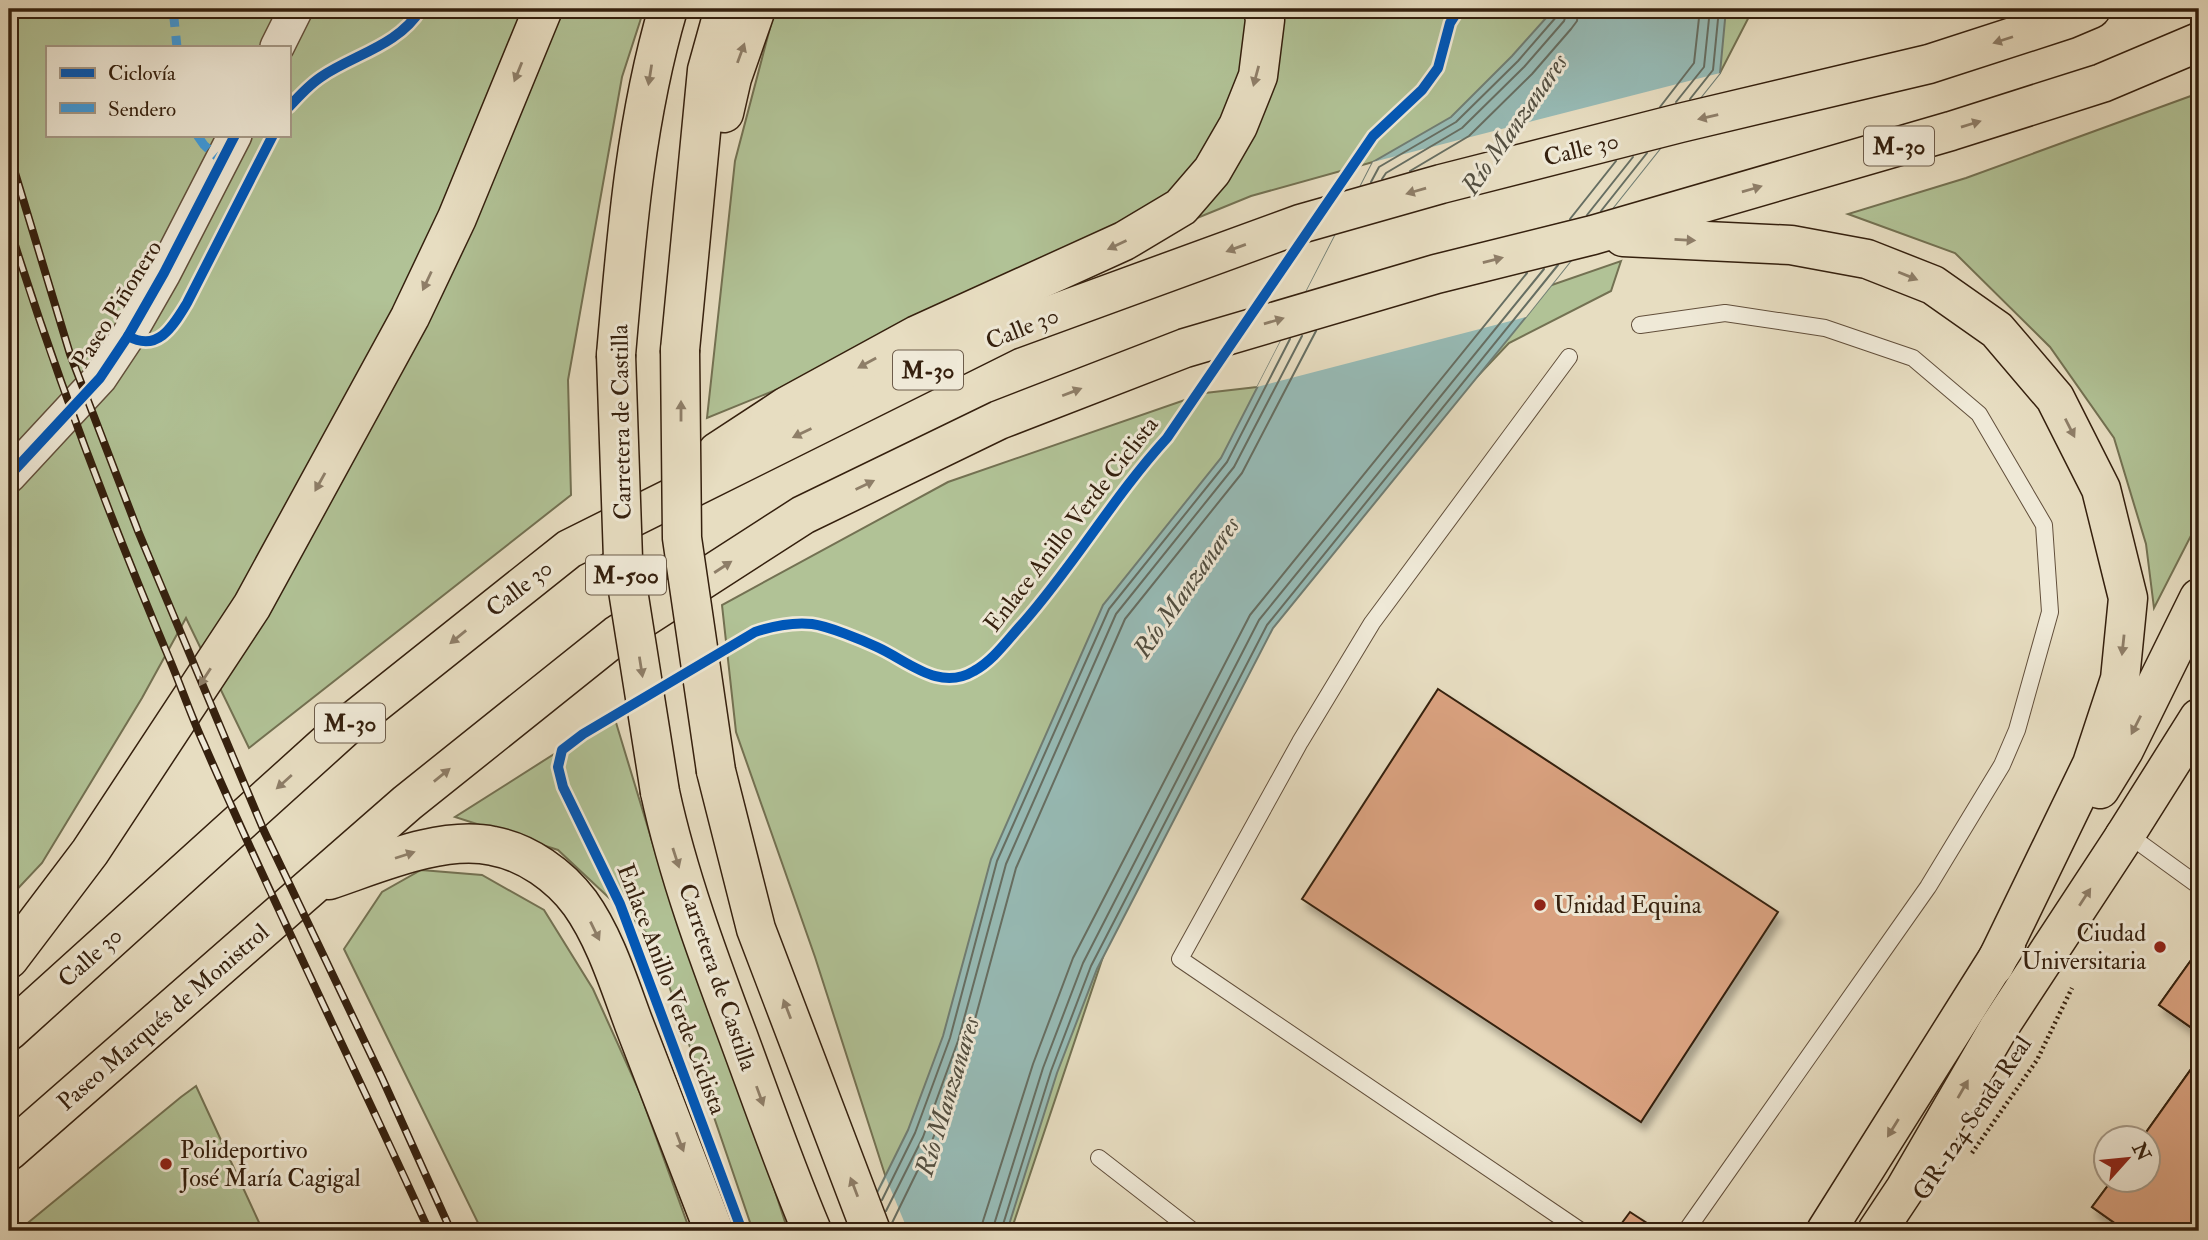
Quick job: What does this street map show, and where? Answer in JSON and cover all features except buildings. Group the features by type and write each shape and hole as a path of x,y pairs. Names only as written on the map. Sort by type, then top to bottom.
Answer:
{"main road":[{"path":"9,959 89,852 252,606 410,317 457,218 543,9"},
{"name":"Carretera de Castilla","path":"668,9 652,61 629,210 616,355 624,559 660,792 673,848 725,1001 812,1231"},
{"name":"M-500","path":"724,9 707,70 682,310 682,538 716,771 757,929 871,1231"},
{"path":"682,310 732,78 756,9"},
{"path":"569,549 787,406 917,335 1124,242 1181,207 1212,171 1238,126 1258,76 1264,9"},
{"name":"Calle 30","path":"9,1031 343,729 569,549 1007,331 1300,224 1454,181 1929,64 2091,9"},
{"name":"M-30","path":"317,884 407,803 617,635 803,515 999,421 1185,348 1436,274 1593,235 1951,131 2102,83 2199,42"},
{"path":"1593,235 1791,245 1867,259 1933,285 1997,330 2055,398 2101,489 2128,598 2120,679 2092,764 1994,966"},
{"path":"1826,1231 1994,966 2124,750 2199,598"},
{"path":"1877,1231 1905,1189 1998,1029 2199,718"},
{"path":"317,884 418,851 457,844 492,845 527,857 552,874 579,902 611,965 714,1231"},
{"name":"Paseo Marqués de Monistrol","path":"9,1151 317,884"}],"street":[{"path":"278,46 296,9"},
{"name":"Paseo Piñonero","path":"9,476 100,377 128,336 164,273 234,136"}],"lane":[{"path":"1640,326 1725,313 1825,328 1913,358 1979,414 2044,524 2050,612 2017,730 2002,765 1928,887 1686,1231"},
{"path":"1569,357 1372,623 1300,742 1180,959 1581,1231"},
{"path":"2124,837 2137,841 2199,886"},
{"path":"1099,1158 1193,1231"}],"green space":[{"path":"9,9 644,9 622,77 568,380 571,495 249,748 186,618 142,698 42,863 9,898"},
{"path":"775,9 1753,9 1720,73 1251,196 707,418 735,161"},
{"path":"2199,93 2199,520 2154,608 2146,544 2114,438 2050,347 1955,253 1848,214 1966,178"},
{"path":"1621,261 1611,291 1509,343 1401,457 1254,638 1112,930 1011,1231 908,1231 886,1178 815,957 736,732 722,605 948,482 1205,393 1257,387"},
{"path":"614,716 658,861 718,1017 788,1231 753,1231 653,939 558,850 455,817"},
{"path":"421,870 482,875 544,910 593,989 640,1093 690,1231 482,1231 344,949 382,892"},
{"name":"Polideportivo José María Cagigal","path":"196,1086 263,1231 18,1231 181,1097"}],"water":[{"name":"Río Manzanares","path":"1554,9 1726,9 1720,73 1273,628 1097,969 1057,1073 1007,1231 858,1231 908,1130 943,1036 991,859 1103,605 1221,458 1373,162 1451,117"}],"pier":[{"path":"1720,73 1526,317 1257,387 1373,162"},
{"path":"886,1178 908,1231 858,1231"}],"railway":[{"path":"9,153 70,354 138,531 264,831 382,1078 451,1231"},
{"path":"9,226 84,444 195,723 429,1231"}],"marked path":[{"path":"173,9 177,46"},
{"path":"198,136 222,161"}],"cycle path":[{"path":"290,106 321,77 388,41 411,22 421,9"},
{"name":"Enlace Anillo Verde Ciclista","path":"742,1231 620,904 563,787 558,767 562,750 583,734 755,632 776,626 812,624 827,627 871,644 924,672 948,678 961,677 988,661 1042,600 1129,483 1167,438 1373,136 1422,90 1438,68 1450,23 1459,9"},
{"path":"9,476 100,378 128,336 164,273 234,136"},
{"path":"128,336 148,341 156,339 176,320 272,136"}],"place":[{"name":"Unidad Equina","path":"1540,905"},
{"name":"Ciudad Universitaria","path":"2160,947"},
{"name":"Polideportivo José María Cagigal","path":"166,1164"}]}
